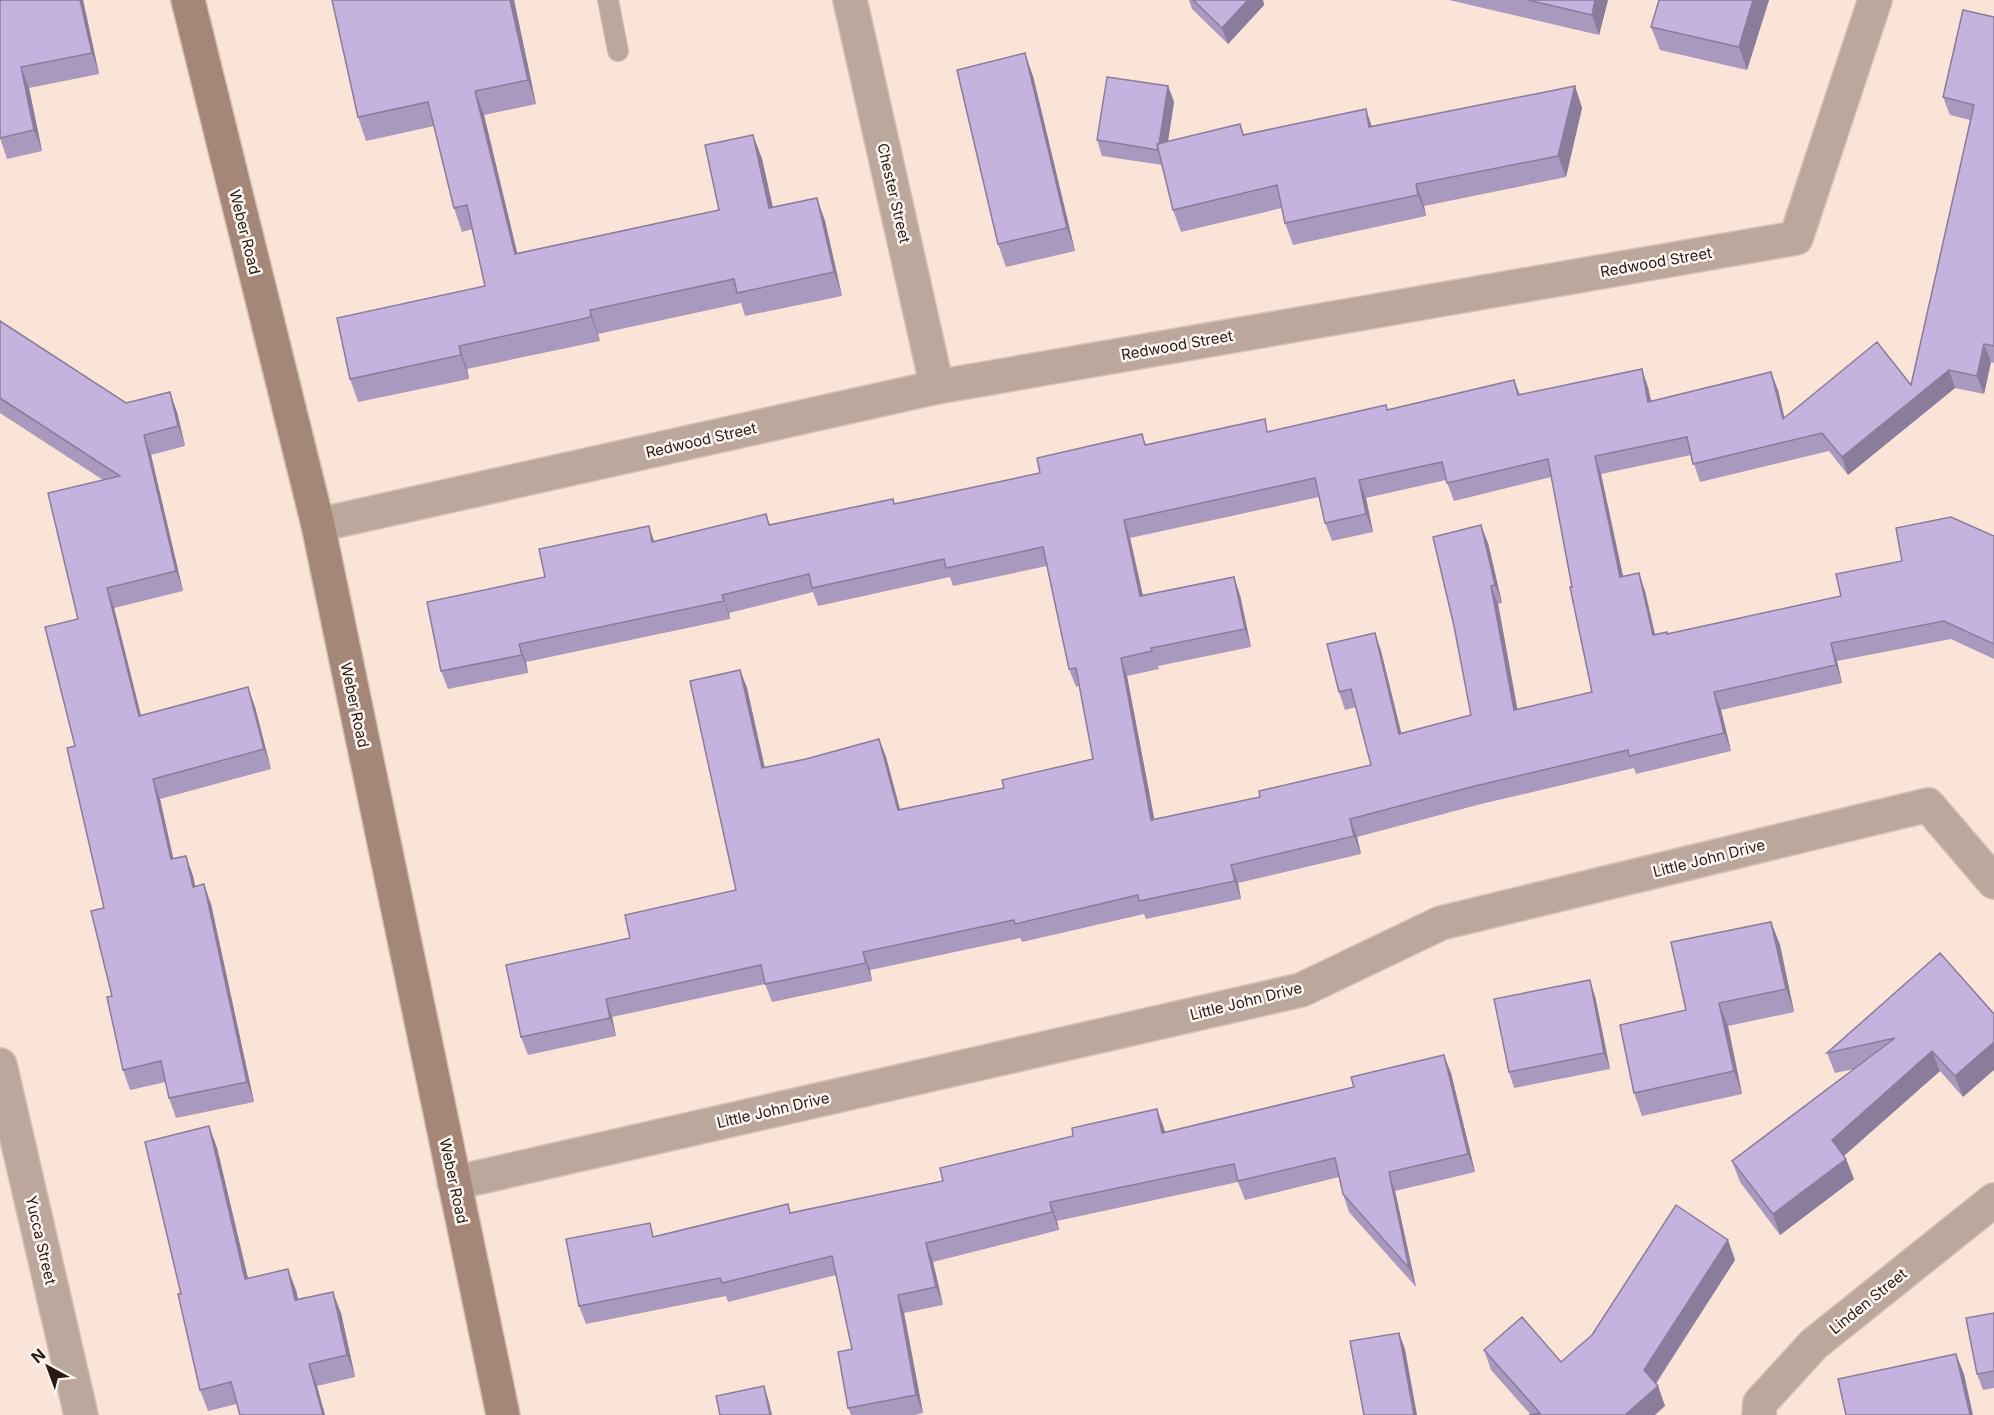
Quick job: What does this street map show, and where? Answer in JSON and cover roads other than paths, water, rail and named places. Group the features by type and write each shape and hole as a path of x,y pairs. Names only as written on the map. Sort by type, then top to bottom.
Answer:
{"main road":[{"name":"Weber Road","path":"188,0 318,525 503,1415"}],"street":[{"name":"Chester Street","path":"850,0 938,387"},
{"name":"Redwood Street","path":"318,525 938,387 1796,238 1875,0"},
{"name":"Little John Drive","path":"454,1183 1301,990 1441,923 1928,805 1994,882"},
{"name":"Yucca Street","path":"0,1065 81,1415"},
{"name":"Linden Street","path":"1759,1415 1760,1403 1814,1344 1994,1200"}],"lane":[{"path":"608,0 618,51"}]}
